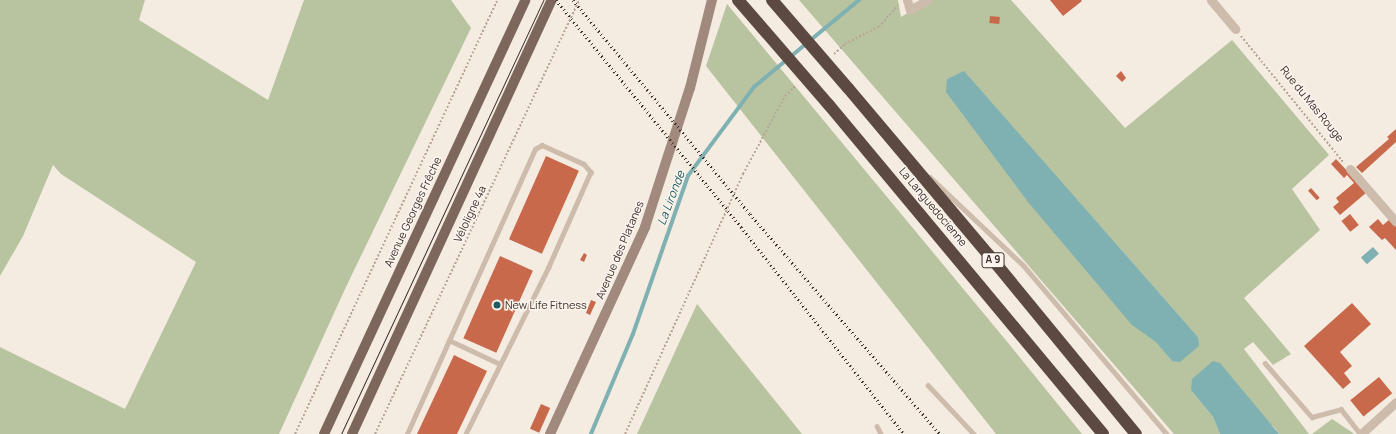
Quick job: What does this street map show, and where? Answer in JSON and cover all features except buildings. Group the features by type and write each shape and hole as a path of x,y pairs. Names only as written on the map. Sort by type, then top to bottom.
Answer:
{"highway":[{"name":"La Languedocienne","path":"738,0 829,105 1103,434"},
{"name":"La Languedocienne","path":"772,0 901,150 1136,434"}],"main road":[{"name":"Avenue Georges Frêche","path":"324,434 525,0"},
{"path":"352,434 552,0"}],"street":[{"name":"Avenue des Platanes","path":"550,434 645,227 690,88 712,0"},
{"path":"907,0 910,10 927,0"},
{"path":"1211,0 1235,29"},
{"path":"1350,170 1396,222"},
{"path":"1361,434 1396,402"}],"lane":[{"path":"407,434 448,340 536,150 542,145 584,164 591,172 549,267 466,434"},
{"path":"901,150 1024,266 1167,434"},
{"path":"448,340 500,364"},
{"path":"1265,364 1312,417 1341,408 1361,434"},
{"path":"928,385 974,434"},
{"path":"877,426 881,434"}],"path":[{"path":"295,434 497,0"},
{"name":"Véloligne 4a","path":"375,434 579,0"},
{"path":"833,54 846,44 879,27 903,0"},
{"name":"Rue du Mas Rouge","path":"1235,29 1350,170"},
{"path":"625,434 743,174 785,96 803,80"}],"green space":[{"path":"0,0 145,0 139,20 268,100 304,0 451,0 471,28 345,289 279,434 0,434 0,347 125,409 196,262 61,174 53,165 23,236 0,276"},
{"path":"799,0 898,0 901,17 929,0 1011,0 1125,128 1232,40 1329,155 1292,189 1320,230 1244,298 1291,354 1273,365 1253,342 1244,349 1309,434 1279,434 1273,426 1191,390 1213,417 1220,434 1174,434","holes":["964,72 1198,337 1172,361 947,79"]},
{"path":"727,4 1082,434 996,434 706,66"},
{"path":"697,304 802,434 637,434"},
{"path":"1332,419 1353,433 1354,434 1312,434"}],"water":[{"path":"964,71 1198,337 1199,346 1180,362 1172,361 1156,342 1132,325 1028,202 946,92 947,79"},
{"path":"1373,247 1379,254 1367,264 1361,257"},
{"path":"1213,361 1220,363 1279,434 1220,434 1213,417 1191,390 1192,379"}],"waterway":[{"name":"La Lironde","path":"591,434 633,334 688,176 754,87 859,0"}],"tram line":[{"path":"341,434 543,0"}],"railway":[{"path":"556,0 741,227 904,434"},
{"path":"573,0 750,214 940,434"}],"place":[{"name":"New Life Fitness","path":"497,305"}]}
